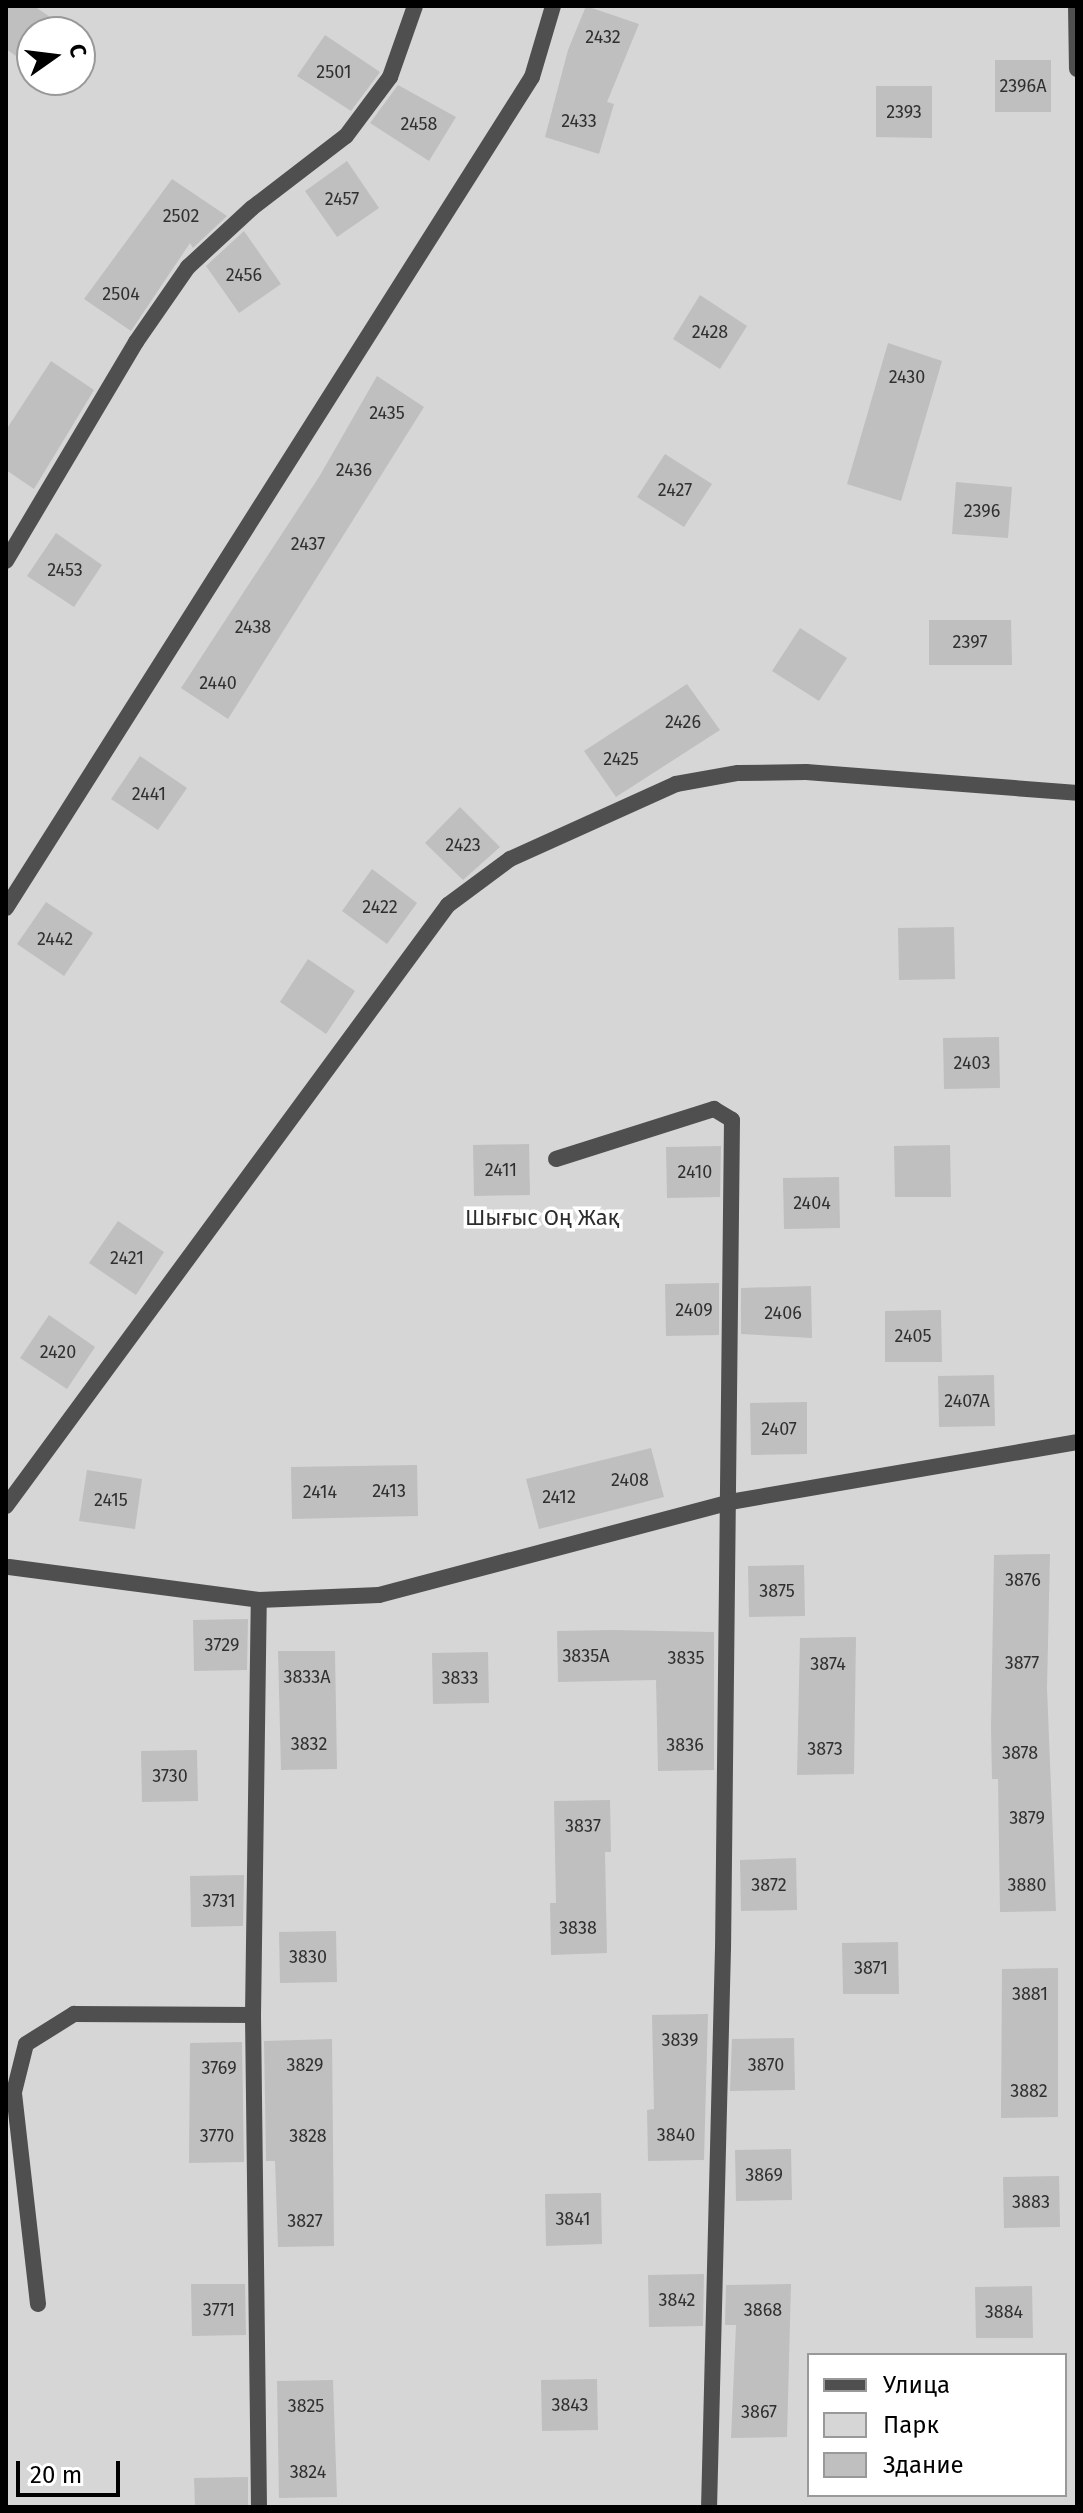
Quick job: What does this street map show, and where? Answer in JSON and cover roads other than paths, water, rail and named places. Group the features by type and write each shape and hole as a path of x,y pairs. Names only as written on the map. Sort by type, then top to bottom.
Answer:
{"street":[{"path":"6,561 136,342 188,267 252,208 346,136 390,77 415,6"},
{"path":"6,908 532,77 553,6"},
{"path":"1076,6 1077,69"},
{"path":"6,1506 448,905 510,859 676,784 738,773 806,772 1077,793"},
{"path":"556,1159 714,1109 732,1120 730,1502 709,2507"},
{"path":"8,1567 259,1600 379,1595 730,1502 1077,1442"},
{"path":"259,1600 253,2015 259,2507"},
{"path":"38,2304 14,2092 26,2044 74,2014 253,2015"}],"park label":[{"name":"Шығыс Оң Жақ","path":"542,1218"}]}
